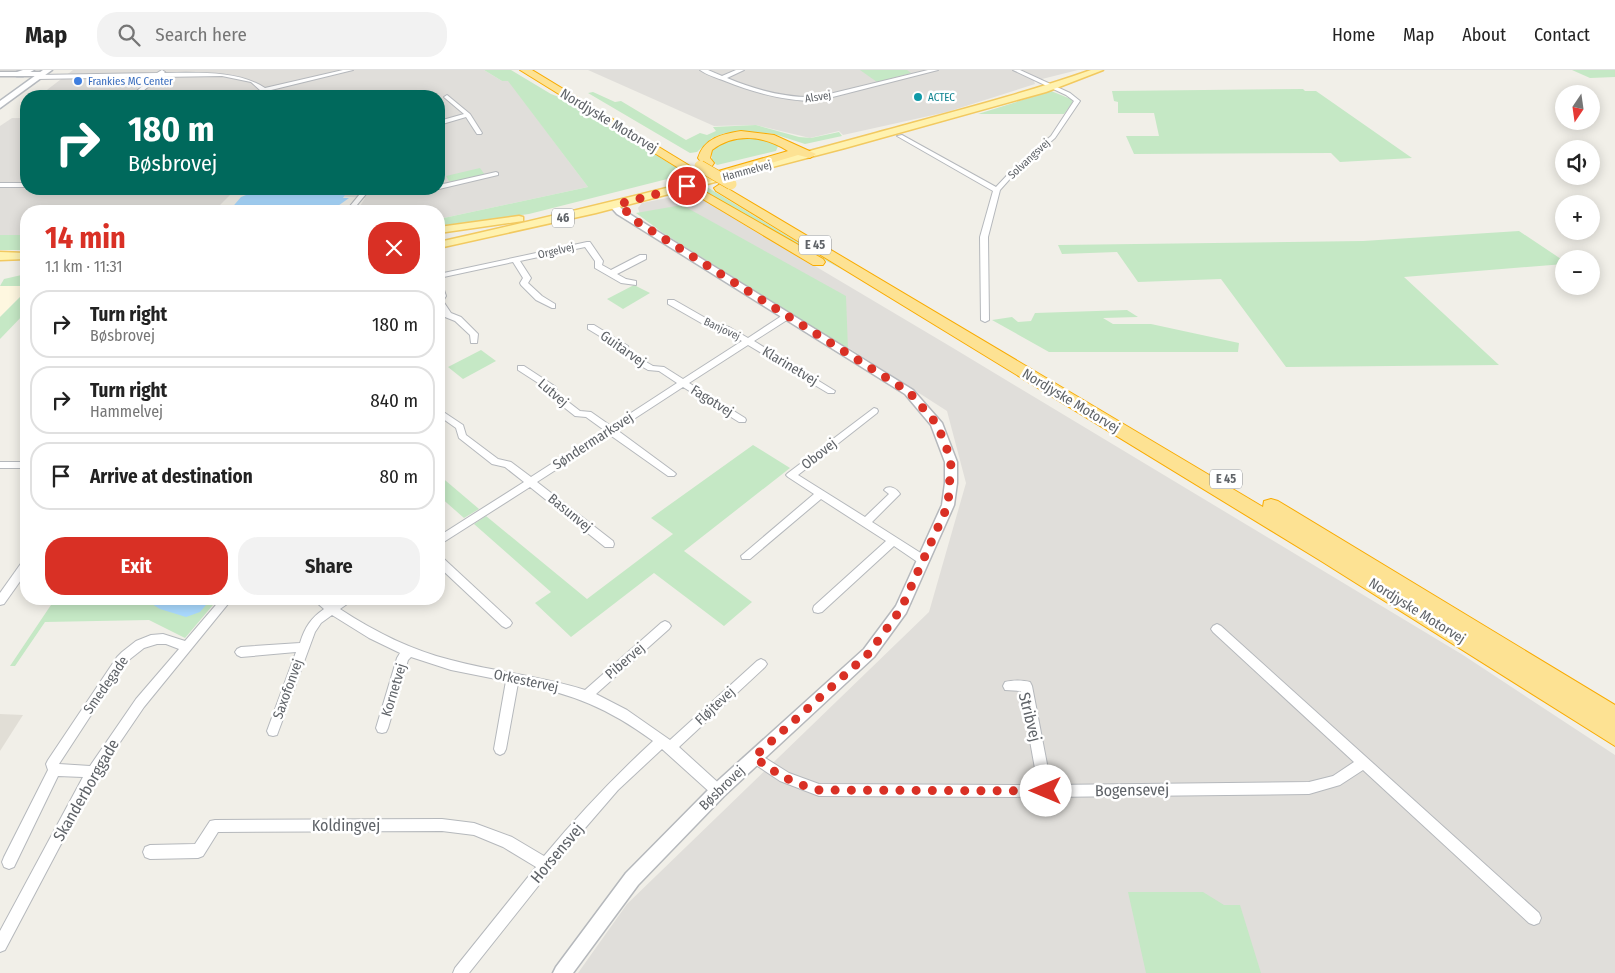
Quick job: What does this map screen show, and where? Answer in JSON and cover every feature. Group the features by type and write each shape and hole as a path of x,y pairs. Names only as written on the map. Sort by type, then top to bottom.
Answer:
{"highway":[{"name":"Nordjyske Motorvej","path":"525,70 695,173 729,185 834,246 1361,560 1615,717"},
{"name":"Nordjyske Motorvej","path":"539,70 695,173"},
{"path":"796,152 781,142 755,135 724,138 707,148 691,183 796,152 810,154"},
{"path":"742,165 784,151 785,147 781,142"},
{"path":"695,173 729,185"},
{"path":"695,173 846,278 950,333 1108,423"},
{"name":"Nordjyske Motorvej","path":"729,185 1108,423 1412,608 1615,736"}],"main road":[{"path":"1050,85 1094,71"},
{"path":"0,96 34,75"},
{"path":"0,101 34,75"},
{"path":"0,105 34,75"},
{"name":"Hammelvej","path":"445,244 616,204 695,173 810,154 1012,99 1050,85"},
{"name":"Hammelvej","path":"994,104 1050,85"},
{"name":"Hammelvej","path":"445,237 600,202 695,173 742,165 936,119"},
{"path":"600,202 616,204"},
{"path":"445,229 556,213"},
{"path":"0,256 20,256"},
{"path":"0,262 20,262"}],"street":[{"path":"276,90 350,70"},
{"name":"Alsvej","path":"703,70 785,98 804,100 817,99 935,70"},
{"path":"722,78 741,70"},
{"path":"1017,70 1050,85"},
{"path":"141,90 162,72"},
{"path":"0,77 15,80 34,75 162,72 214,74 239,77 259,84 263,90"},
{"name":"Solvangsvej","path":"985,320 984,237 997,190 1015,170 1053,137 1076,105 1075,98 1050,85"},
{"path":"447,97 466,112 479,133"},
{"path":"445,122 468,116"},
{"name":"Solvangsvej","path":"900,136 997,190"},
{"path":"445,185 496,174"},
{"path":"0,185 20,185"},
{"path":"354,205 362,195"},
{"name":"Bøsbrovej","path":"562,973 632,879 718,791 869,653 901,609 948,505 951,483 951,462 936,423 909,392 636,221 616,204"},
{"name":"Orgelvej","path":"445,275 516,261 587,244 599,261 598,266 610,274 633,283"},
{"path":"610,274 643,257"},
{"name":"Orgelvej","path":"516,261 527,278 524,283 539,298 552,306"},
{"name":"Banjovej","path":"671,302 713,326 726,329 748,341"},
{"path":"445,310 448,315 458,319 474,334 474,341"},
{"name":"Søndermarksvej","path":"445,537 748,341 771,320 785,314"},
{"name":"Guitarvej","path":"591,327 625,348 625,352 644,364 661,370 683,383"},
{"name":"Klarinetvej","path":"748,341 831,390"},
{"name":"Lutvej","path":"521,368 553,389 554,395 578,414 588,414 671,474"},
{"name":"Fagotvej","path":"683,383 742,420"},
{"name":"Obovej","path":"874,411 792,475 923,560"},
{"name":"Basunvej","path":"445,416 460,427 462,436 495,462 508,464 609,544"},
{"path":"0,465 20,464"},
{"path":"865,523 895,494 888,490"},
{"path":"746,556 821,494"},
{"path":"818,609 893,541"},
{"path":"445,567 506,623"},
{"path":"0,600 20,573"},
{"name":"Skanderborggade","path":"0,945 93,772 140,704 222,605"},
{"name":"Orkestervej","path":"328,605 378,638 408,652 471,670 549,684 587,696 627,717 666,745 718,791"},
{"path":"332,608 337,605"},
{"name":"Saxofonvej","path":"272,731 310,630 317,620 332,608"},
{"name":"Pibervej","path":"587,696 592,689 665,626"},
{"path":"1217,629 1302,704 1363,763 1534,918"},
{"name":"Smedegade","path":"9,862 54,770 52,764 121,660 134,647 149,640 161,638 187,646"},
{"name":"Saxofonvej","path":"241,652 303,648"},
{"name":"Kornetvej","path":"382,728 403,658 408,652"},
{"name":"Fløjtevej","path":"666,745 761,664"},
{"path":"500,749 513,677"},
{"name":"Stribvej","path":"1009,686 1026,686 1046,791"},
{"name":"Horsensvej","path":"460,973 546,865 614,786 666,745"},
{"name":"Bogensevej","path":"754,757 781,777 819,790 1046,791 1310,788 1336,781 1363,763"},
{"path":"54,770 93,772"},
{"name":"Koldingvej","path":"150,852 198,851 215,826 442,825 474,829 506,842 546,865"}],"shaded area":[{"path":"73,70 484,70 502,81 508,80 588,187 445,218 445,205 361,205 365,198 322,195 445,195 445,90 47,90"},
{"path":"588,70 1078,70 1034,81 1035,84 947,112 843,135 839,131 810,138 756,125 714,126"},
{"path":"12,118 20,118 20,195 230,195 220,205 20,205 20,235 0,235 0,126"},
{"path":"687,194 697,196 953,348 1463,655 1615,755 1615,973 578,973 627,904 929,612 966,483 947,411 640,214 638,208 642,203"},
{"path":"0,286 20,286 20,297 0,317"},
{"path":"0,714 23,715 0,751"}],"green space":[{"path":"484,70 511,70 551,94 564,99 687,174 529,214 445,225 445,218 588,187 508,81 502,81"},
{"path":"860,70 907,70 911,73 877,82"},
{"path":"1572,70 1615,70 1615,77 1590,78"},
{"path":"1303,89 1305,91 1316,91 1412,158 1340,162 1331,153 1134,154 1126,136 1159,136 1154,113 1118,113 1118,102 1114,101 1112,91"},
{"path":"1051,91 1071,99 1073,102 1064,114 978,114"},
{"path":"593,92 615,102 621,101 686,140 700,133 707,135 716,131 713,127 756,125 799,137 811,138 839,132 842,136 805,144 774,134 755,132 725,133 712,138 697,152 690,153 588,93"},
{"path":"752,137 778,146 776,151 717,165 712,161 712,151 721,144 736,139"},
{"path":"480,168 485,175 452,182 446,176"},
{"path":"704,187 707,187 845,271 702,193"},
{"path":"682,205 846,296 848,349 663,233 636,213"},
{"path":"1519,231 1555,255 1555,265 1404,277 1499,365 1286,367 1221,279 1138,282 1117,252 1062,254 1058,245 1363,241"},
{"path":"0,235 20,235 20,250 0,250"},
{"path":"20,275 20,286 0,286 4,279"},
{"path":"634,285 650,293 623,309 607,299"},
{"path":"20,297 20,318 0,339 0,317"},
{"path":"1127,310 1138,317 1103,318 1113,324 1151,324 1239,343 1238,352 1049,352 992,320 1012,317 1018,322 1031,321 1035,313"},
{"path":"481,350 496,361 463,379 448,367"},
{"path":"753,445 790,468 684,551 752,602 724,626 654,573 571,637 535,603 551,592 474,524 486,516 587,599 673,534 651,518"},
{"path":"445,480 479,509 464,518 445,501"},
{"path":"51,605 213,605 185,638 149,620 45,622 15,666 10,666"},
{"path":"1128,892 1203,892 1224,905 1240,905 1261,973 1146,973"}],"water":[{"path":"246,195 345,195 343,198 349,198 339,205 234,205 241,197"},
{"path":"154,605 206,605 200,612 186,617 160,609"}],"place":[{"name":"Frankies MC Center","path":"78,81"},
{"name":"ACTEC","path":"918,97"}],"route":[{"path":"687,186 619,204 636,221 909,392 936,423 951,462 948,505 901,609 869,653 754,757 781,777 819,790 1046,791"}]}
